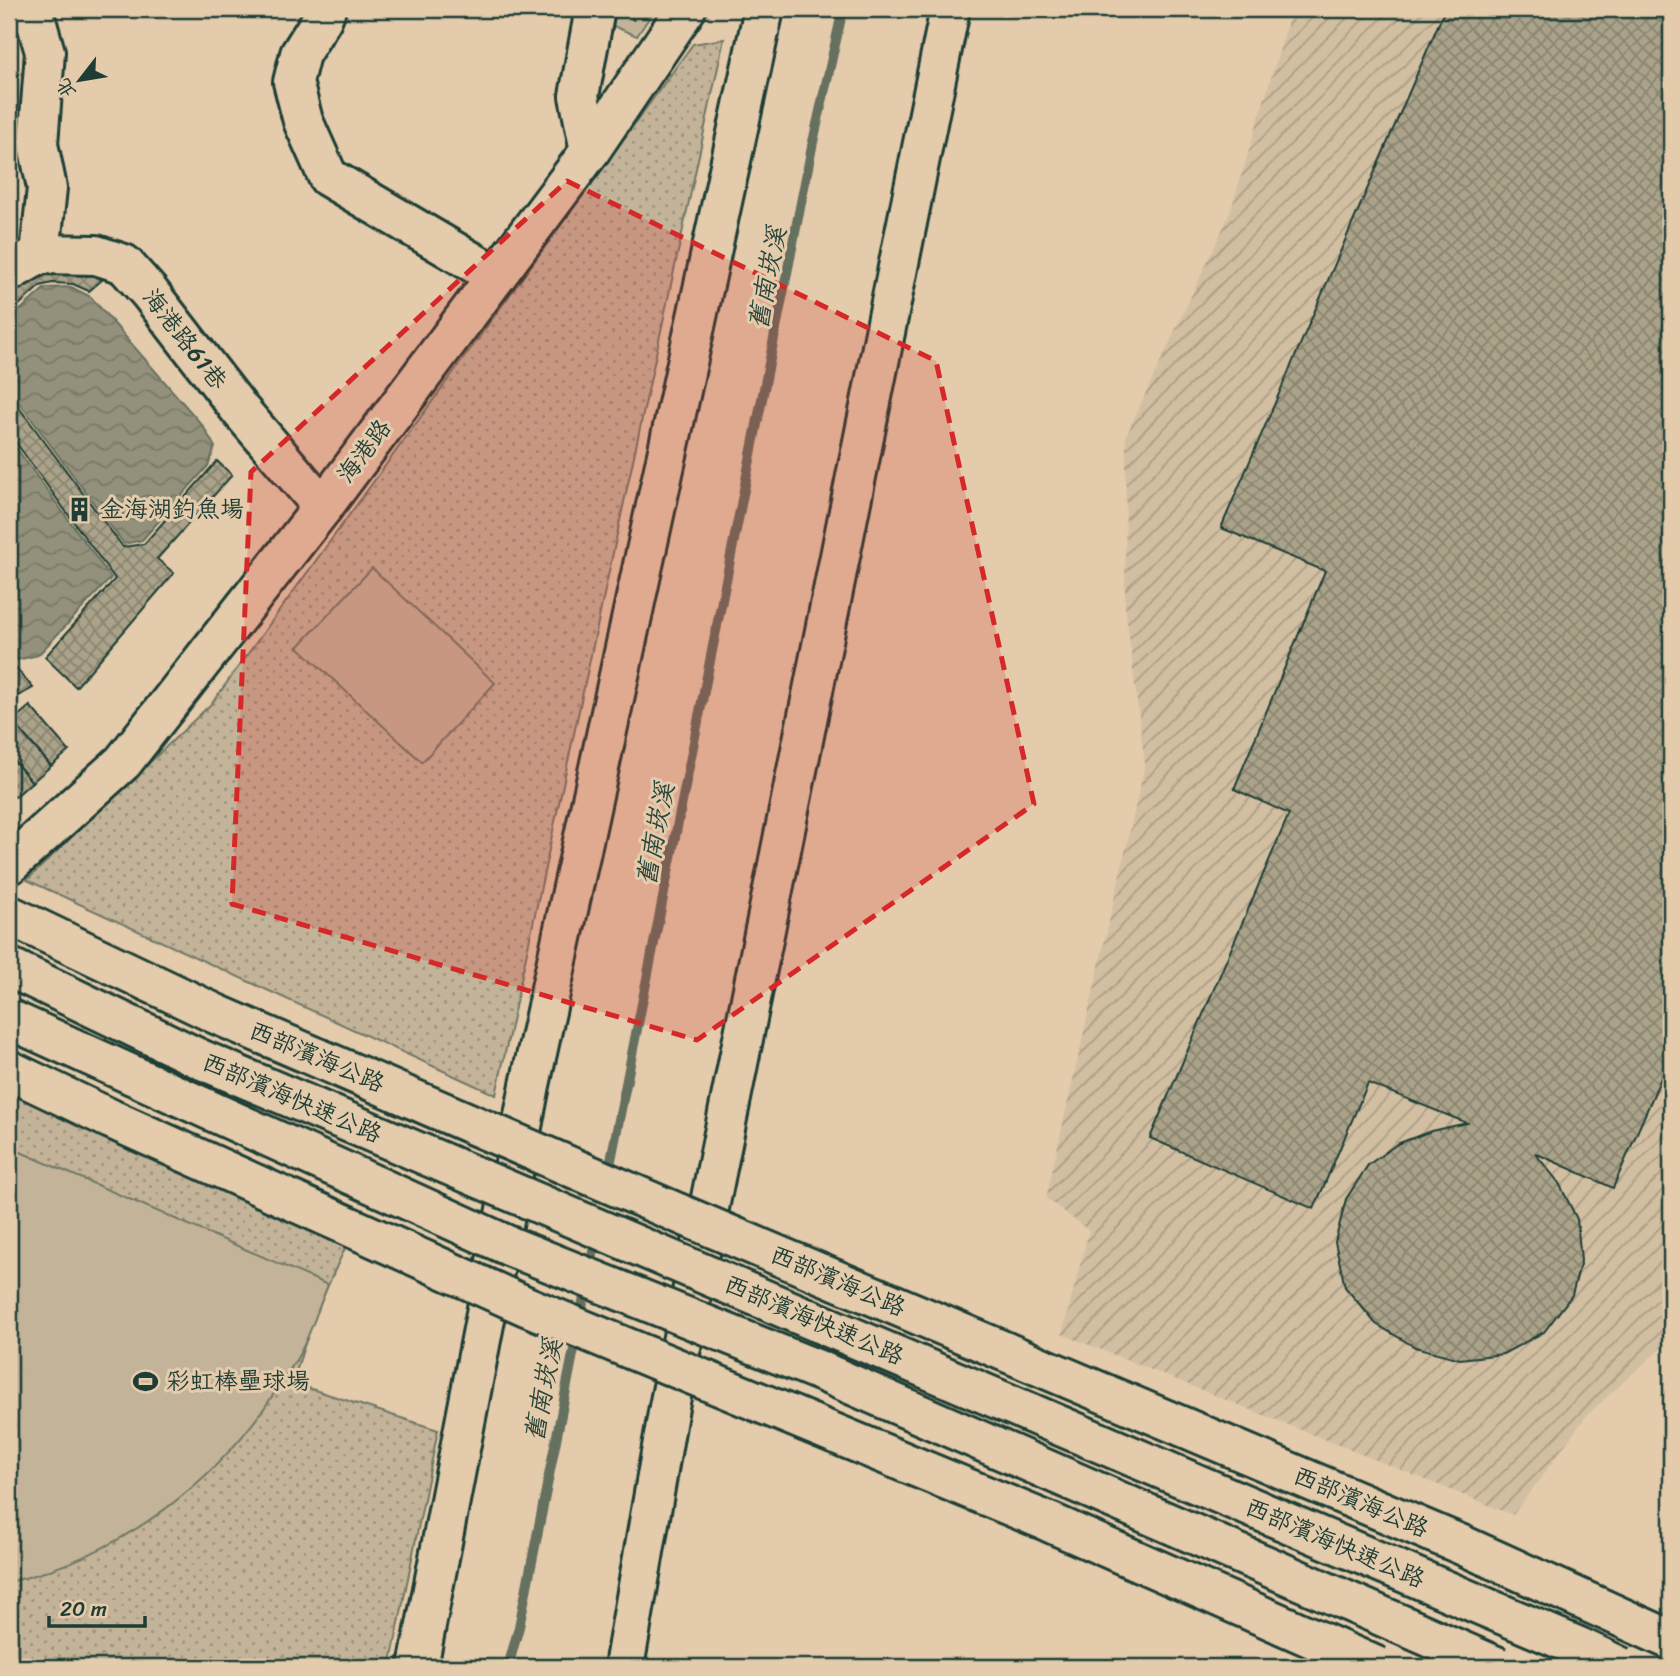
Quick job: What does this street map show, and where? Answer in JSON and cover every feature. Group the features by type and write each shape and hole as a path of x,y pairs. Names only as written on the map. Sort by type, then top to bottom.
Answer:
{"main road":[{"path":"24,263 47,188 38,144 45,52 37,24 27,9"},
{"path":"326,9 300,54 293,82 303,121 328,177 496,276"},
{"path":"590,151 579,96 595,9"},
{"name":"海港路","path":"9,865 123,762 323,507 590,151 686,9"},
{"path":"418,1667 530,1085 764,9"},
{"path":"624,1667 669,1407 950,9"},
{"name":"海港路61巷","path":"24,263 96,255 124,264 149,292 240,410 323,507"},
{"name":"西部濱海公路","path":"9,915 216,1014 1449,1540 1671,1640"},
{"name":"西部濱海快速公路","path":"9,967 200,1059 1621,1667"},
{"name":"西部濱海快速公路","path":"9,1019 509,1246 823,1371 1498,1667"},
{"path":"9,1070 124,1125 526,1306 1049,1522 1378,1667"}],"highlighted area":[{"path":"567,181 936,361 1034,804 697,1040 232,904 251,472"}],"shaded area":[{"path":"611,9 655,9 637,36 608,24"},
{"path":"1292,9 1671,9 1671,1339 1587,1415 1513,1515 1062,1334 1089,1231 1046,1198 1145,765 1125,605 1126,436 1230,213"},
{"path":"724,39 496,1095 27,880 212,703 693,44"},
{"path":"372,568 495,683 422,762 298,647"},
{"path":"9,1083 349,1240 318,1310 293,1383 438,1430 390,1667 9,1667"},
{"name":"彩虹棒壘球場","path":"9,1147 328,1285 306,1341 293,1365 230,1451 199,1481 165,1509 129,1533 51,1570 9,1582"}],"water":[{"path":"71,287 91,297 203,426 215,447 208,466 142,540 124,544 9,389 9,320 45,288"},
{"path":"9,438 111,578 38,655 13,661 9,656"}],"building":[{"path":"1445,9 1671,9 1671,1055 1613,1188 1535,1153 1559,1183 1577,1219 1581,1261 1572,1295 1544,1332 1503,1354 1460,1359 1415,1347 1376,1324 1345,1287 1335,1242 1346,1199 1368,1165 1397,1144 1431,1131 1467,1123 1368,1083 1314,1209 1150,1138 1289,814 1234,789 1325,571 1221,528"},
{"path":"43,269 87,271 102,280 89,291 73,284 52,283 40,286 9,314 9,293 19,283"},
{"name":"金海湖釣魚場","path":"9,394 123,547 144,544 217,461 232,475 157,559 174,573 76,687 45,657 115,579 9,433"},
{"path":"9,660 33,688 13,699 9,694"},
{"path":"30,706 69,751 51,766 12,721"},
{"path":"12,721 51,766 32,782 9,755 9,724"},
{"path":"9,755 32,782 15,797 9,790"}],"waterway":[{"name":"舊南崁溪","path":"608,1175 813,142 843,9"},
{"name":"舊南崁溪","path":"589,1271 596,1238"},
{"name":"舊南崁溪","path":"580,1319 586,1286"},
{"name":"舊南崁溪","path":"508,1667 519,1627 577,1334"}],"place":[{"name":"金海湖釣魚場","path":"80,509"},
{"name":"彩虹棒壘球場","path":"146,1381"}]}
